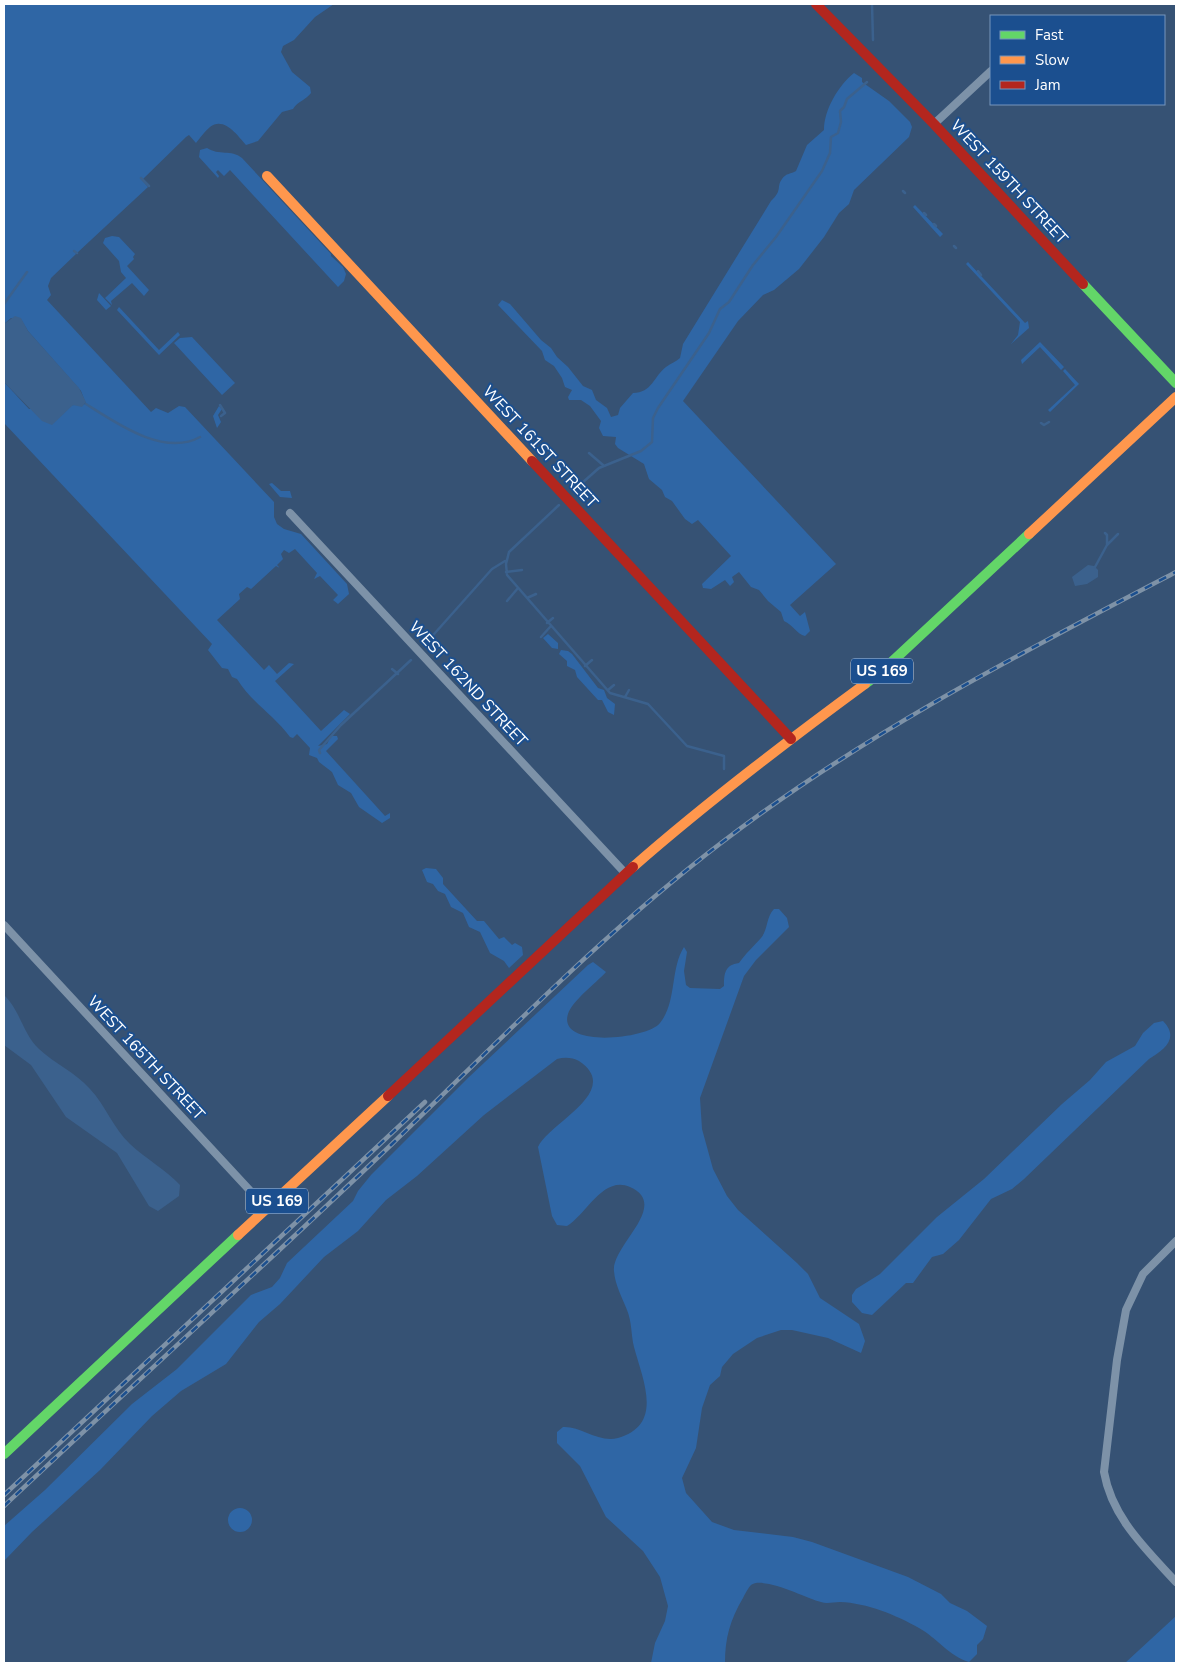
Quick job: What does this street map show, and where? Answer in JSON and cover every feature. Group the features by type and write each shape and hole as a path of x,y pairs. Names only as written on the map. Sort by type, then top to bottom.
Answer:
{"main road":[{"name":"WEST 159TH STREET","path":"816,4 934,124 1176,383"},
{"name":"WEST 161ST STREET","path":"268,176 791,739"},
{"name":"US 169","path":"4,1454 268,1210 626,874 681,826 791,739 856,692 909,647 1176,397"}],"street":[{"path":"934,124 990,72"},
{"name":"WEST 162ND STREET","path":"290,513 626,874"},
{"name":"WEST 165TH STREET","path":"4,924 268,1210"},
{"path":"1176,1240 1143,1274 1126,1310 1117,1360 1104,1472 1111,1498 1128,1528 1176,1582"}],"shaded area":[{"path":"4,4 334,4 315,17 294,40 283,46 281,52 292,72 310,87 311,93 293,109 282,112 258,141 246,145 235,132 220,124 210,127 196,143 189,135 186,137 143,179 140,178 148,187 77,253 74,250 76,254 51,278 48,286 51,295 47,300 151,412 156,408 168,413 179,406 185,407 274,502 274,517 277,524 284,529 301,534 347,584 349,594 338,604 333,600 338,595 320,576 314,579 317,573 295,549 289,553 284,550 281,554 283,559 277,565 280,568 276,566 251,589 247,587 239,594 240,599 217,620 264,670 269,665 277,674 289,663 294,664 275,681 321,731 344,710 350,714 318,746 327,744 331,736 337,736 338,739 326,751 385,816 390,813 390,818 382,823 359,807 351,793 338,785 332,772 319,762 317,758 309,755 310,748 297,734 293,738 290,737 249,695 237,679 232,677 228,669 222,668 208,650 212,644 4,423 4,382 29,409 86,404 81,391 28,331 22,321 11,318 4,324 4,305 7,300 4,302"},
{"path":"854,73 862,78 862,82 889,101 910,122 912,127 909,137 854,190 849,204 839,213 824,237 799,269 774,290 763,295 738,321 683,401 836,564 790,605 800,616 805,612 810,631 805,636 784,621 781,612 759,590 751,587 739,572 732,577 734,582 730,586 725,580 711,589 703,588 702,584 731,556 698,520 692,524 685,519 672,501 665,497 662,490 649,479 644,464 618,448 615,444 616,437 603,436 599,428 601,421 590,406 581,400 569,400 568,397 572,390 565,387 562,378 554,366 545,360 542,351 498,305 502,300 510,304 583,386 592,390 596,400 607,408 611,417 618,415 620,408 633,393 649,387 662,371 680,358 683,344 777,194 782,179 796,171 807,145 824,130 826,114 837,91"},
{"path":"207,148 216,152 238,155 242,158 343,267 346,274 344,281 338,287 230,170 224,176 218,170 216,172 219,176 218,178 199,157 200,150"},
{"path":"915,205 943,234 940,237 913,207"},
{"path":"119,237 135,254 134,259 127,266 149,290 144,296 132,283 111,301 112,305 105,298 126,278 121,272 119,261 103,243 105,238"},
{"path":"968,262 1025,323 1028,321 1029,328 1011,344 1018,335 1020,322 966,264"},
{"path":"99,293 111,306 106,310 97,300"},
{"path":"119,307 159,350 178,332 180,335 159,355 117,310"},
{"path":"15,316 21,318 28,331 79,388 86,402 82,407 73,405 52,425 42,421 4,382 4,324"},
{"path":"192,337 235,383 222,395 174,343 180,338"},
{"path":"1040,342 1064,367 1061,370 1040,347 1022,364 1021,360"},
{"path":"1065,369 1079,384 1050,412 1048,410 1075,385 1063,371"},
{"path":"219,406 222,409 218,415 221,422 217,428 213,416"},
{"path":"272,483 281,491 290,491 292,498 280,497 269,484"},
{"path":"1088,565 1094,566 1098,570 1098,577 1087,584 1075,586 1072,577"},
{"path":"548,634 558,643 558,649 552,648 543,638"},
{"path":"561,650 572,654 598,688 604,690 607,698 615,704 614,715 608,712 602,700 598,700 577,677 575,670 567,666 567,661 559,654"},
{"path":"426,868 436,869 443,878 443,884 477,921 484,921 499,939 504,937 512,945 515,943 522,947 523,955 509,968 504,961 490,953 480,932 469,927 463,913 451,907 445,894 438,891 433,884 427,882 422,870"},
{"path":"774,909 779,909 787,918 789,927 756,960 744,976 700,1098 702,1129 713,1169 727,1196 738,1210 808,1274 820,1298 859,1324 865,1341 861,1353 828,1338 792,1330 781,1330 757,1338 733,1354 722,1367 720,1376 710,1385 702,1408 696,1448 682,1478 686,1493 712,1522 734,1530 793,1537 812,1542 908,1577 941,1594 950,1603 967,1611 987,1626 983,1639 977,1645 977,1654 969,1662 955,1656 919,1628 881,1610 850,1603 823,1603 775,1585 757,1583 751,1585 738,1606 727,1637 725,1663 651,1663 655,1643 665,1621 668,1606 660,1577 643,1551 606,1517 580,1466 557,1443 557,1432 563,1427 570,1427 611,1439 633,1432 641,1423 646,1412 647,1399 634,1347 629,1315 617,1286 614,1271 621,1250 642,1215 644,1204 641,1195 630,1187 611,1186 603,1191 567,1226 557,1225 552,1216 538,1147 544,1138 579,1107 593,1084 591,1072 579,1061 568,1058 557,1059 484,1115 417,1176 386,1200 358,1231 324,1257 280,1304 259,1322 226,1364 181,1391 152,1416 100,1470 32,1532 4,1561 4,1526 45,1490 132,1404 177,1369 251,1295 272,1287 280,1278 287,1263 353,1201 358,1191 371,1175 469,1077 588,965 593,962 606,972 570,1009 568,1025 576,1032 605,1038 639,1033 652,1029 660,1023 665,1015 669,1005 677,965 684,947 687,952 684,971 686,985 690,988 720,989 724,986 726,970 739,963 761,938 771,912"},
{"path":"4,995 39,1049 90,1089 124,1138 180,1185 179,1196 158,1211 149,1206 117,1153 66,1117 31,1065 4,1045"},
{"path":"1163,1021 1170,1033 1170,1038 1165,1048 1149,1059 1024,1179 1012,1189 991,1199 959,1240 943,1254 932,1257 913,1283 906,1283 872,1315 862,1313 852,1302 852,1295 856,1289 880,1274 937,1217 984,1179 1062,1104 1090,1080 1106,1062 1135,1046 1143,1033 1154,1023"},
{"path":"240,1508 245,1509 251,1515 251,1525 245,1531 240,1532 235,1531 229,1525 228,1520 229,1515 235,1509"},
{"path":"1176,1616 1176,1663 1125,1663"}],"waterway":[{"path":"872,4 873,40"},
{"path":"573,491 599,468 641,451 652,442 653,418 658,408 709,333 720,309 729,302 753,265 776,237 822,171 830,153 831,137 838,133 841,122 840,111 847,99 867,82"},
{"path":"141,178 149,186"},
{"path":"978,271 981,275"},
{"path":"4,304 27,272"},
{"path":"86,404 126,428 156,440 171,443 186,442 200,437"},
{"path":"220,405 225,413 221,416"},
{"path":"1041,423 1044,425 1049,422"},
{"path":"589,453 603,465"},
{"path":"559,505 509,552 506,564 507,575 610,693 648,704 687,746 724,756 724,769"},
{"path":"1105,533 1107,535 1107,545"},
{"path":"1095,567 1107,545 1118,534"},
{"path":"427,642 492,569 505,561"},
{"path":"506,572 522,570"},
{"path":"507,601 518,588"},
{"path":"527,598 536,594"},
{"path":"547,623 553,618"},
{"path":"541,637 550,627"},
{"path":"320,753 319,750 341,725 411,660"},
{"path":"585,666 592,660"},
{"path":"392,669 398,674"},
{"path":"608,690 614,685"},
{"path":"625,697 629,690"}],"railway":[{"path":"4,1506 344,1190 552,989 677,878 775,804 886,731 1000,665 1176,572"},
{"path":"4,1495 425,1102"}],"traffic: fast":[{"path":"1083,284 1176,383"},
{"path":"865,684 881,672 1029,534"},
{"path":"4,1454 238,1235"}],"traffic: slow":[{"path":"267,176 532,461"},
{"path":"1029,534 1176,397"},
{"path":"633,867 747,773 865,684"},
{"path":"238,1235 388,1096"}],"traffic: jam":[{"path":"816,4 934,124 1083,284"},
{"path":"532,461 791,739"},
{"path":"388,1096 633,867"}]}
